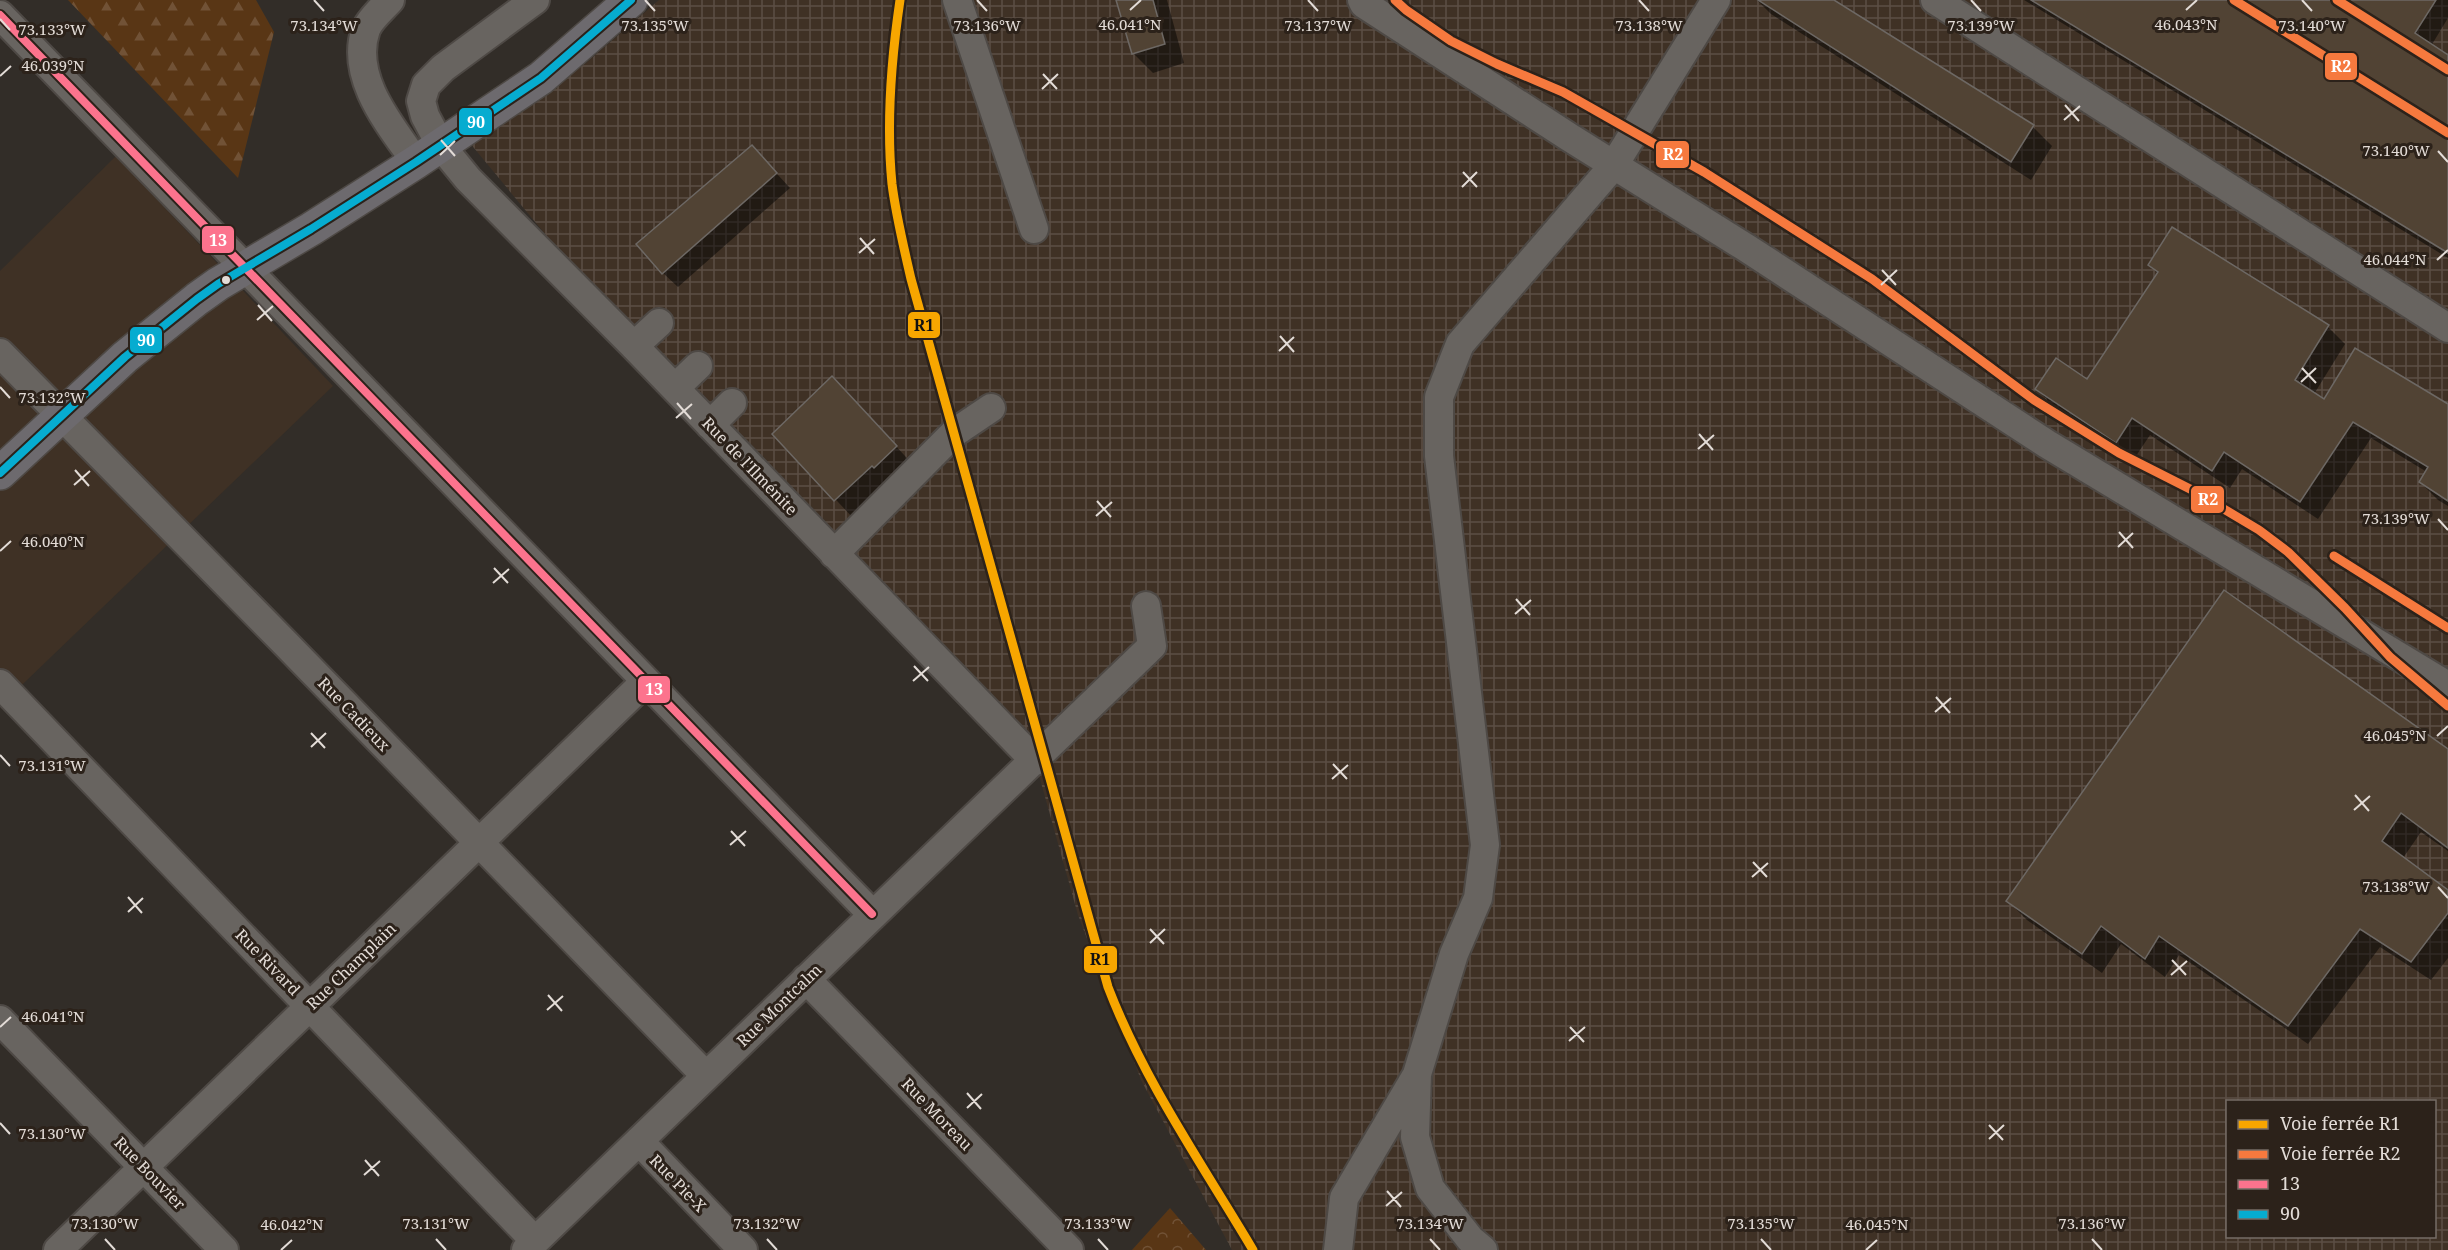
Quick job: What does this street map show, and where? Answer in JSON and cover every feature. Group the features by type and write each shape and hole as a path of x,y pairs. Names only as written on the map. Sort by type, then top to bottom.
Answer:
{"main road":[{"path":"0,473 60,416 164,325 218,284 311,229 429,154 541,78 631,0"}],"street":[{"path":"390,0 367,27 362,59 367,82 392,129 429,154"},
{"path":"429,154 421,101 426,85 443,68 535,0"},
{"path":"957,0 1034,228"},
{"path":"1362,0 1364,4 1745,247 2047,444 2448,686"},
{"path":"1338,1250 1344,1198 1417,1074 1454,954 1478,897 1485,845 1439,456 1439,397 1460,344 1614,165 1716,0"},
{"path":"1935,0 2448,328"},
{"path":"0,15 872,914"},
{"name":"Rue de l'Ilménite","path":"429,154 468,179 675,388 1035,761"},
{"path":"634,346 659,323"},
{"name":"Rue Cadieux","path":"0,353 706,1076"},
{"path":"675,388 698,366"},
{"path":"710,425 732,403"},
{"path":"834,554 954,433 991,408"},
{"name":"Rue Montcalm","path":"530,1245 1152,646 1146,606"},
{"name":"Rue Champlain","path":"58,1250 645,682"},
{"name":"Rue Rivard","path":"0,684 310,1006 530,1245"},
{"name":"Rue Moreau","path":"806,979 1070,1250"},
{"name":"Rue Bouvier","path":"0,1020 224,1250"},
{"path":"1417,1074 1415,1137 1430,1188 1470,1239 1483,1250"},
{"name":"Rue Pie-X","path":"639,1141 743,1250"}],"shaded area":[{"path":"659,0 2448,0 2448,1250 1232,1250 1141,1080 1078,915 1035,761 574,269 469,142 586,63"},
{"path":"116,156 333,386 0,706 0,271"}],"green space":[{"path":"68,0 256,0 274,32 238,178"},
{"path":"1170,1208 1206,1250 1132,1250"}],"building":[{"path":"1116,0 1153,0 1165,44 1132,54"},
{"path":"1758,0 1834,0 2034,125 2011,162"},
{"path":"2031,0 2436,0 2415,33 2448,55 2448,253"},
{"path":"752,145 777,173 662,274 636,244"},
{"path":"2172,227 2329,325 2295,380 2324,399 2355,348 2448,404 2448,501 2419,482 2428,467 2353,422 2300,502 2224,452 2212,471 2132,418 2116,443 2035,389 2056,358 2087,379 2158,272 2148,265"},
{"path":"832,376 897,446 834,501 772,434"},
{"path":"2224,590 2448,749 2448,848 2401,813 2382,841 2448,890 2448,913 2411,962 2360,929 2288,1026 2159,936 2145,959 2101,926 2082,954 2006,901"}],"rail line":[{"name":"R1","path":"900,0 892,69 889,138 892,184 900,232 911,279 1108,987 1122,1022 1156,1089 1253,1250"},
{"name":"R2","path":"1395,0 1451,41 1497,64 1563,92 1704,172 1872,279 2034,400 2119,453 2192,490 2259,530 2288,552 2345,608 2390,657 2448,706"},
{"name":"R2","path":"2234,0 2448,133"},
{"name":"R2","path":"2337,0 2448,70"},
{"name":"R2","path":"2334,556 2448,628"}],"transit line":[{"name":"90","path":"0,473 125,357 197,299 416,162 541,78 631,0"},
{"name":"13","path":"0,15 872,914"}]}
